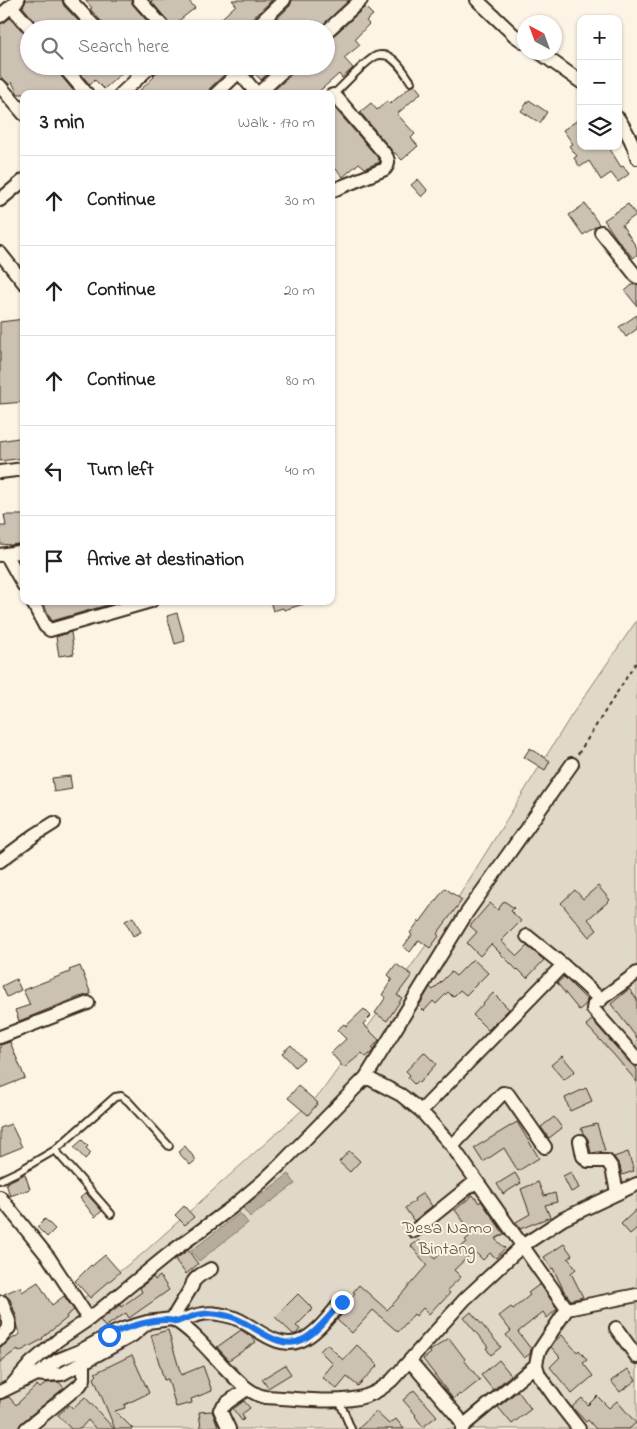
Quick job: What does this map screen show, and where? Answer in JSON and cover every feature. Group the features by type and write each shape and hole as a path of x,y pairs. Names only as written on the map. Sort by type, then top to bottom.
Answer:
{"street":[{"path":"70,0 89,20"},
{"path":"263,20 284,0"},
{"path":"335,24 361,0"},
{"path":"477,0 517,37"},
{"path":"141,1 157,20"},
{"path":"0,16 15,3 25,20"},
{"path":"550,60 577,79"},
{"path":"71,75 84,90"},
{"path":"219,90 232,75"},
{"path":"242,75 255,90"},
{"path":"262,90 278,75"},
{"path":"125,90 140,76"},
{"path":"0,86 20,109"},
{"path":"335,97 388,160 385,169 335,185"},
{"path":"622,124 630,137 637,158"},
{"path":"0,200 20,183"},
{"path":"601,232 637,277"},
{"path":"0,253 20,278"},
{"path":"0,472 20,470"},
{"path":"20,552 3,554 20,580"},
{"path":"34,605 45,626 50,630 121,606"},
{"path":"12,1386 31,1363 58,1340 89,1319 264,1180 366,1077 466,914 572,764"},
{"path":"0,861 34,835 54,823"},
{"path":"527,936 563,965 601,1000"},
{"path":"421,1112 563,965"},
{"path":"634,980 594,1004 594,1008 637,1059"},
{"path":"0,1038 88,1002"},
{"path":"366,1077 401,1095 421,1112 452,1146 568,1309"},
{"path":"452,1146 503,1093 508,1094 544,1147"},
{"path":"580,1141 583,1156 588,1161 607,1161 612,1168 618,1192"},
{"path":"414,1231 476,1181"},
{"path":"174,1321 201,1341 247,1389 256,1395 339,1400 366,1396 380,1390 392,1380 465,1299 522,1246 563,1219 637,1184"},
{"path":"0,1196 49,1258 89,1319"},
{"path":"174,1321 194,1279 211,1268"},
{"path":"579,1429 539,1375 536,1359 539,1351 568,1309 637,1295"},
{"path":"0,1338 9,1328 9,1321 2,1302"},
{"path":"0,1392 109,1335 148,1322 174,1321 200,1314 216,1313 237,1319 278,1341 294,1343 314,1332 342,1302"},
{"path":"37,1374 62,1374 84,1364 133,1335 148,1322"},
{"path":"616,1328 637,1357"},
{"path":"410,1361 458,1417 462,1428 536,1365"},
{"path":"26,1429 80,1385 84,1379 84,1364"},
{"path":"229,1429 220,1410 247,1389"}],"lane":[{"path":"335,93 368,62 380,55 389,57 396,62 411,82"},
{"path":"0,1180 19,1172 55,1150 116,1097 121,1096 128,1101 169,1146"},
{"path":"55,1150 111,1214"},
{"path":"339,1400 351,1429"}],"path":[{"path":"572,764 637,661"}],"green space":[{"name":"Desa Namo Bintang","path":"637,620 637,1429 0,1429 0,1361 141,1255 320,1094 444,920 571,716"}],"shaded area":[{"path":"289,1174 295,1184 250,1217 243,1208"},
{"path":"240,1213 248,1223 199,1261 191,1251"}],"building":[{"path":"26,0 62,0 64,6 77,20 34,20 23,7"},
{"path":"85,0 131,0 146,20 100,20 90,9 92,8"},
{"path":"188,0 195,8 180,20 167,20 151,1"},
{"path":"232,0 272,0 251,20 220,20 236,5"},
{"path":"292,0 349,0 328,20 275,20 290,6"},
{"path":"365,7 373,15 366,21 369,24 355,39 360,45 344,58 353,68 342,78 339,74 321,90 274,90 291,75 335,75 335,34"},
{"path":"10,18 20,29 20,75 60,75 73,90 20,90 20,94 18,94 12,82 10,85 0,76 0,24"},
{"path":"82,75 120,75 104,89 95,80 90,85"},
{"path":"224,75 209,90 140,90 153,76"},
{"path":"256,75 266,75 261,80"},
{"path":"415,85 421,93 397,114 415,134 411,138 418,146 402,160 360,112 371,103 377,110 387,101 390,104"},
{"path":"529,100 547,112 540,123 521,111"},
{"path":"335,109 380,162 365,168 359,163 343,177 336,169"},
{"path":"577,121 577,150 610,150 621,167 623,166 629,174 618,182 611,173 601,180 589,161 580,167 574,158 577,156 569,146 573,144 563,130"},
{"path":"418,179 428,191 422,197 411,185"},
{"path":"585,204 599,224 583,235 569,215"},
{"path":"628,204 636,215 622,225 637,248 637,255 633,258 604,220"},
{"path":"633,284 637,285 637,306 625,291"},
{"path":"637,315 637,329 626,337 619,327"},
{"path":"20,320 20,402 0,404 0,322"},
{"path":"20,438 20,458 0,461 0,441"},
{"path":"4,515 20,515 20,544 0,544 0,526 6,526"},
{"path":"44,605 107,605 52,621"},
{"path":"271,605 300,605 284,610 283,608 273,611"},
{"path":"177,613 185,641 175,644 167,616"},
{"path":"71,632 74,654 59,656 56,637"},
{"path":"530,748 550,761 545,770 524,757"},
{"path":"70,776 72,789 54,792 52,778"},
{"path":"598,886 610,900 588,919 597,930 589,937 561,903 575,890 583,899"},
{"path":"445,888 462,900 437,934 439,936 430,948 419,940 410,952 403,947 412,935 410,933"},
{"path":"504,901 514,908 511,911 521,921 501,941 517,956 527,946 544,960 527,978 491,944 480,956 467,943 477,932 470,926 490,903 498,910"},
{"path":"133,917 141,932 133,936 125,921"},
{"path":"473,959 488,973 466,995 460,990 453,997 448,992 436,1004 433,1001 424,1011 419,1006 430,987 433,990 451,972 456,976"},
{"path":"396,964 412,975 397,995 402,998 387,1021 375,1013 386,997 382,995 392,979 388,975"},
{"path":"80,966 91,994 19,1021 15,1010 30,1005 23,990 70,972 69,970"},
{"path":"564,977 587,1000 586,1004 579,1010 557,983"},
{"path":"16,979 21,990 7,997 2,986"},
{"path":"629,989 637,999 637,1038 611,1004"},
{"path":"493,993 509,1009 488,1030 473,1015"},
{"path":"364,1009 371,1016 363,1024 379,1040 372,1048 374,1049 372,1052 366,1057 362,1053 344,1068 331,1053 346,1039 337,1030 344,1024 346,1026"},
{"path":"592,1020 637,1069 637,1082 586,1025"},
{"path":"10,1042 25,1078 0,1088 0,1045"},
{"path":"291,1045 304,1059 295,1067 282,1053"},
{"path":"424,1052 436,1064 419,1083 417,1081 414,1084 408,1078 410,1075 406,1071"},
{"path":"562,1056 575,1071 564,1080 551,1065"},
{"path":"298,1086 318,1103 308,1115 288,1098"},
{"path":"586,1088 592,1101 570,1111 565,1098"},
{"path":"554,1117 562,1128 549,1138 541,1127"},
{"path":"517,1122 539,1158 518,1171 504,1148 483,1162 474,1148"},
{"path":"11,1124 22,1147 0,1156 0,1128"},
{"path":"597,1124 605,1151 591,1153 588,1139 581,1128"},
{"path":"82,1140 88,1146 86,1148 91,1153 85,1159 74,1147"},
{"path":"185,1146 196,1160 190,1165 178,1152"},
{"path":"349,1151 360,1161 350,1172 339,1162"},
{"path":"628,1152 634,1171 622,1175 620,1166 614,1157"},
{"path":"571,1172 579,1188 571,1192 563,1176"},
{"path":"515,1173 521,1183 503,1194 497,1184"},
{"path":"25,1174 30,1189 10,1196 6,1183"},
{"path":"538,1182 544,1196 555,1193 557,1202 545,1205 550,1217 520,1229 516,1222 530,1214 521,1189"},
{"path":"86,1193 102,1211 95,1217 80,1198"},
{"path":"423,1193 432,1206 414,1221 405,1208"},
{"path":"473,1195 479,1203 481,1201 504,1234 495,1239 505,1248 496,1258 490,1253 483,1260 474,1251 454,1270 461,1277 447,1290 450,1293 441,1303 429,1314 423,1308 416,1316 414,1314 398,1332 373,1310 352,1333 337,1320 348,1306 350,1299 355,1293 353,1292 359,1285 387,1310 427,1265 411,1246 419,1240 435,1259 447,1248 453,1254 467,1242 465,1240 470,1236 468,1234 471,1231 455,1210"},
{"path":"184,1206 194,1217 185,1225 175,1215"},
{"path":"637,1209 637,1228 630,1234 621,1224"},
{"path":"45,1219 55,1229 47,1237 37,1227"},
{"path":"564,1244 572,1255 568,1258 576,1269 571,1273 583,1297 571,1300 564,1291 553,1268 544,1257"},
{"path":"188,1250 198,1264 186,1274 176,1259"},
{"path":"105,1255 120,1272 90,1298 75,1281 91,1265"},
{"path":"160,1276 169,1290 129,1318 126,1313 105,1327 100,1320 142,1292 140,1288 153,1277 155,1280"},
{"path":"38,1282 52,1305 64,1296 74,1310 43,1339 19,1352 18,1349 0,1362 0,1347 20,1334 17,1328 17,1318 10,1299 4,1294 20,1287 22,1292"},
{"path":"540,1284 557,1309 547,1318 543,1312 518,1332 531,1349 530,1354 524,1358 506,1335 511,1331 499,1316 511,1307 513,1309 530,1295 528,1293"},
{"path":"298,1294 313,1309 296,1326 300,1329 296,1334 293,1334 275,1317"},
{"path":"471,1312 501,1347 491,1355 486,1348 488,1347 464,1318"},
{"path":"168,1330 181,1375 203,1366 212,1391 191,1399 192,1403 176,1407 168,1379 164,1380 151,1335"},
{"path":"241,1330 256,1342 229,1360 217,1347"},
{"path":"562,1335 587,1360 583,1363 593,1376 572,1394 550,1367 560,1357 551,1347"},
{"path":"449,1338 480,1380 453,1399 423,1359 431,1353 430,1351"},
{"path":"327,1344 343,1360 357,1345 378,1365 358,1386 347,1377 337,1389 322,1377 333,1364 320,1351"},
{"path":"132,1355 149,1393 124,1405 125,1408 115,1411 133,1429 115,1429 94,1378 97,1375 95,1373"},
{"path":"499,1360 511,1375 493,1390 481,1375"},
{"path":"285,1365 291,1374 268,1388 262,1379"},
{"path":"628,1369 636,1380 620,1392 611,1381"},
{"path":"59,1382 64,1388 21,1423 18,1429 0,1429 0,1400 9,1397 16,1405 37,1385 40,1388 46,1383"},
{"path":"414,1390 437,1416 423,1427 416,1415 403,1400"},
{"path":"518,1391 531,1409 512,1424 498,1407"},
{"path":"597,1396 609,1408 617,1401 636,1423 629,1429 596,1429 588,1420 586,1422 572,1407 582,1398 588,1405"},
{"path":"85,1397 114,1429 96,1429 88,1420 80,1429 71,1429 58,1415 69,1405 73,1408"},
{"path":"244,1401 250,1408 242,1414 244,1419 242,1421 233,1409"},
{"path":"212,1411 218,1426 201,1428 199,1412"},
{"path":"376,1412 389,1424 396,1419 404,1429 358,1429"}],"route":[{"path":"109,1335 148,1322 172,1319 177,1322 200,1314 216,1313 237,1319 270,1338 294,1343 314,1332 342,1302"}]}
